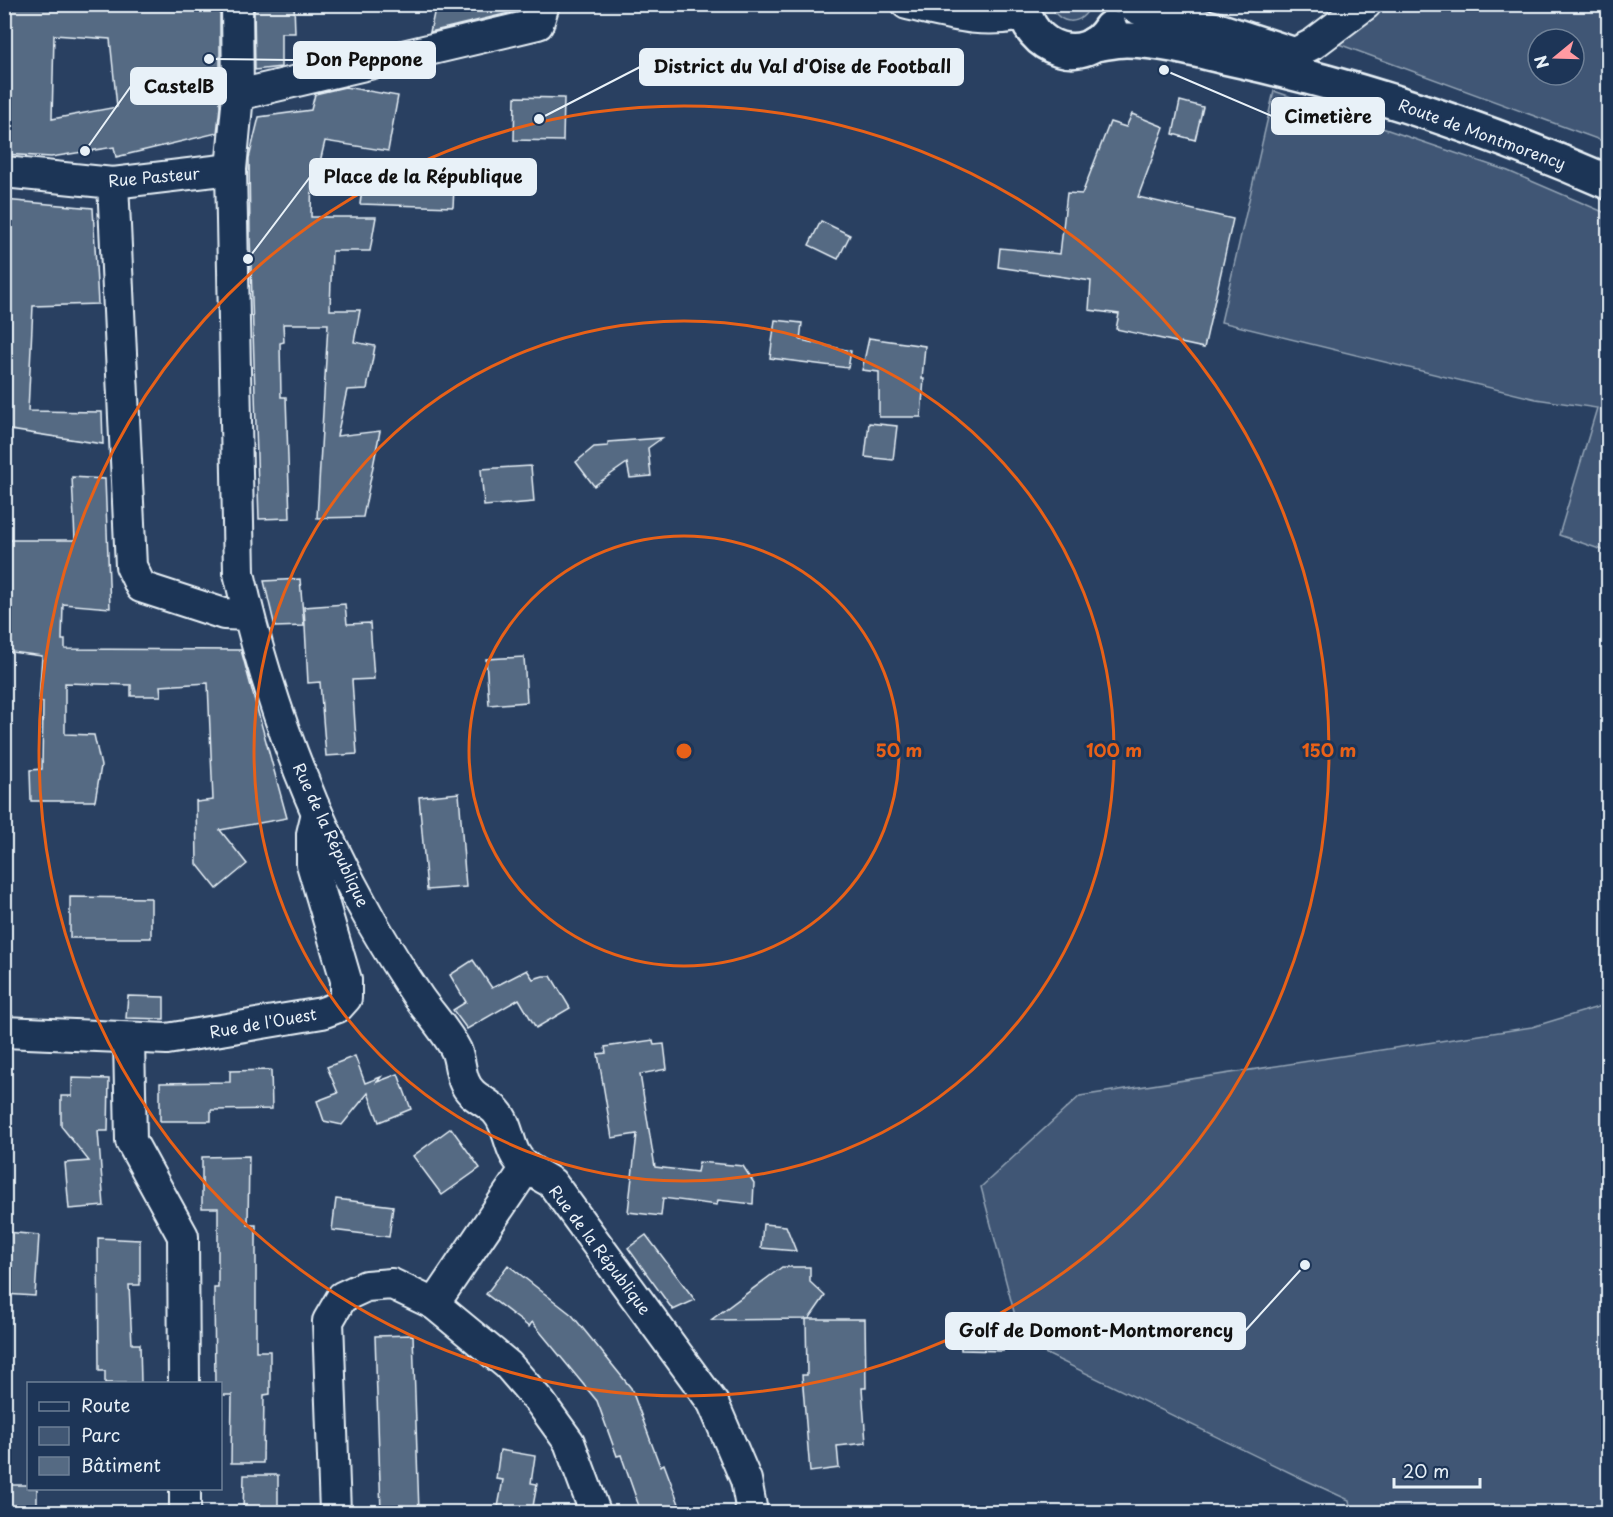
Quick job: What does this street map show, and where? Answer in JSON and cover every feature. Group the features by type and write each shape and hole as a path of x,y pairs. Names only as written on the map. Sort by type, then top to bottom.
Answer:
{"main road":[{"path":"1094,44 1108,32 1116,18 1119,4"},
{"name":"Route de Montmorency","path":"1131,4 1155,15 1228,33 1281,61 1354,89 1519,145 1608,182"},
{"name":"Route de Montmorency","path":"1024,10 1030,28 1040,39 1052,47 1067,50 1125,40 1281,61"}],"street":[{"name":"Rue de la République","path":"237,4 238,95 231,169 239,573 248,615 282,724 317,813 370,919 411,986 456,1051 464,1082 472,1095 497,1112 508,1130 515,1154 526,1168 552,1183 713,1403 746,1480 752,1512"},
{"path":"907,4 969,19 1003,19 1024,10"},
{"path":"1281,61 1313,44 1366,4"},
{"path":"238,95 541,14"},
{"name":"Rue Pasteur","path":"4,172 113,183 231,169"},
{"path":"113,183 131,566 141,587 224,614 248,615"},
{"name":"Rue de l'Ouest","path":"4,1032 167,1039 322,1013 338,1006 346,998 346,980 312,864 312,834 317,813"},
{"path":"129,1039 131,1141 183,1236 184,1382"},
{"path":"434,1304 526,1168"},
{"path":"335,1512 328,1321 342,1297 366,1286 392,1284 434,1304 508,1365 540,1402 569,1443 595,1512"},
{"path":"185,1490 185,1512"}],"green space":[{"path":"1051,4 1090,5 1082,17 1070,21 1059,17"},
{"path":"1381,5 1608,5 1608,143 1333,42"},
{"path":"1274,91 1508,171 1608,214 1608,552 1559,535 1597,408 1536,399 1221,322"},
{"path":"1608,1004 1608,1512 1351,1512 1349,1500 1022,1342 981,1187 1080,1096 1532,1027"}],"building":[{"path":"4,4 220,4 220,107 217,133 116,157 114,147 51,157 4,154","holes":["54,35 110,39 117,107 52,119"]},
{"path":"254,4 294,4 295,33 281,33 281,67 255,70"},
{"path":"436,4 512,4 513,12 430,32"},
{"path":"345,87 398,96 388,151 325,141 320,162 312,162 311,217 376,217 370,251 332,251 330,310 360,310 354,342 375,346 367,389 347,390 337,436 380,431 363,517 317,518 328,324 283,324 284,342 280,343 281,397 286,397 290,518 259,519 249,158 259,117 311,110 315,94"},
{"path":"515,97 564,98 563,141 514,140"},
{"path":"1180,101 1203,107 1195,140 1173,134"},
{"path":"1132,114 1164,127 1138,197 1233,219 1204,348 1116,329 1119,314 1089,310 1091,281 998,267 1000,248 1060,254 1067,193 1082,194 1110,122 1126,127"},
{"path":"365,165 455,169 453,207 360,204"},
{"path":"4,200 93,208 98,304 33,306 28,411 102,412 103,444 4,429 7,394 4,394"},
{"path":"821,221 850,235 838,259 809,245"},
{"path":"775,320 802,323 800,340 851,351 848,368 770,358"},
{"path":"869,338 925,346 921,417 879,417 879,372 862,370"},
{"path":"869,423 897,426 893,460 865,457"},
{"path":"662,438 648,448 651,476 630,478 627,463 594,486 576,462 594,447 608,446 608,442"},
{"path":"531,466 534,502 484,506 481,469"},
{"path":"72,477 105,479 110,608 63,604 62,640 65,640 65,649 241,650 287,818 220,830 247,864 217,889 197,864 196,800 197,802 213,800 208,683 160,686 161,696 131,696 131,685 65,683 65,734 94,735 101,766 95,801 31,801 30,770 42,769 43,702 39,701 42,656 4,651 4,540 75,540"},
{"path":"300,579 304,626 275,627 264,581"},
{"path":"345,604 347,624 370,623 374,679 352,680 357,754 326,756 320,682 308,683 304,607"},
{"path":"524,657 527,702 489,705 486,659"},
{"path":"459,793 466,887 427,890 419,797"},
{"path":"70,897 151,898 151,938 70,938"},
{"path":"473,960 492,988 527,970 533,979 551,976 570,1008 536,1028 519,999 467,1029 453,1010 466,1002 450,975"},
{"path":"128,996 164,997 164,1019 126,1018"},
{"path":"653,1040 654,1045 664,1044 667,1069 640,1074 655,1167 697,1172 699,1162 743,1166 754,1183 753,1204 718,1200 717,1205 663,1198 661,1216 628,1212 637,1134 612,1138 598,1054 606,1053 605,1047"},
{"path":"355,1056 365,1083 381,1077 377,1082 398,1074 411,1109 379,1122 368,1093 342,1125 324,1121 317,1101 338,1093 327,1067"},
{"path":"271,1070 272,1109 211,1110 211,1121 160,1121 160,1083 230,1082 230,1071"},
{"path":"72,1078 109,1079 108,1131 98,1131 104,1206 69,1209 65,1163 89,1161 61,1126 61,1096 72,1096"},
{"path":"451,1128 480,1168 442,1195 413,1156"},
{"path":"249,1156 248,1225 256,1225 256,1351 270,1351 270,1394 264,1395 263,1463 231,1463 232,1395 222,1395 222,1382 215,1382 214,1288 218,1288 218,1208 202,1208 202,1157"},
{"path":"336,1199 393,1206 389,1237 332,1230"},
{"path":"763,1224 786,1226 796,1251 761,1248"},
{"path":"6,1232 39,1235 35,1296 4,1294"},
{"path":"646,1235 695,1300 673,1310 628,1248"},
{"path":"98,1238 140,1240 140,1285 129,1285 132,1344 140,1344 141,1382 105,1382 105,1371 99,1371"},
{"path":"508,1265 572,1315 631,1388 660,1466 664,1464 682,1512 641,1512 621,1455 617,1456 597,1401 532,1322 529,1327 486,1294"},
{"path":"782,1267 810,1267 810,1282 825,1296 809,1319 711,1320"},
{"path":"806,1319 865,1319 866,1388 862,1388 866,1443 837,1446 839,1468 810,1472 802,1375 807,1375"},
{"path":"961,1322 987,1322 1003,1351 961,1350"},
{"path":"413,1335 419,1512 381,1512 375,1336"},
{"path":"500,1450 535,1456 531,1483 537,1484 532,1512 498,1507 503,1480 496,1479"},
{"path":"244,1475 278,1475 278,1512 243,1512"},
{"path":"4,1485 27,1485 27,1490 37,1490 37,1512 4,1512"}],"place":[{"name":"Don Peppone","path":"209,59"},
{"name":"Cimetière","path":"1164,70"},
{"name":"District du Val d'Oise de Football","path":"539,119"},
{"name":"CastelB","path":"85,151"},
{"name":"Place de la République","path":"248,259"},
{"name":"Golf de Domont-Montmorency","path":"1305,1265"}]}
